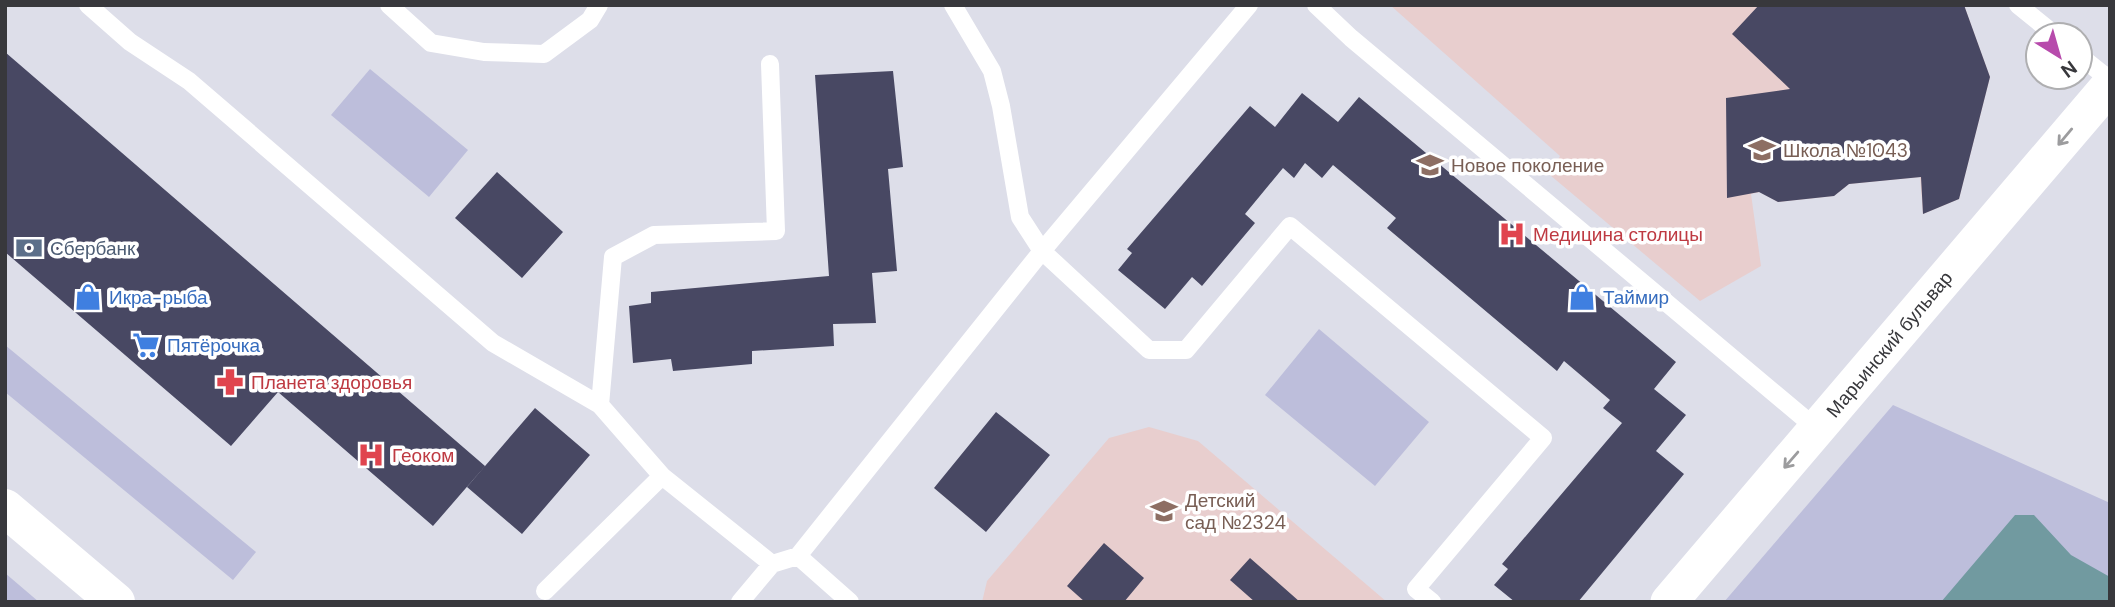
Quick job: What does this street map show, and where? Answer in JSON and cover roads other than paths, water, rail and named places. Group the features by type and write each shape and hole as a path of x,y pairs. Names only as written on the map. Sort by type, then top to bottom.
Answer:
{"street":[{"name":"Марьинский бульвар","path":"1669,602 2110,85"},
{"path":"5,508 116,602"}],"lane":[{"path":"88,5 130,42 189,81 493,343 600,405 662,476 772,564"},
{"path":"389,5 431,43 484,52 544,54 590,20 599,5"},
{"path":"953,5 992,71 1001,106 1020,217 1042,251 1149,350 1186,350 1290,226 1543,438 1416,589 1432,602"},
{"path":"740,602 772,564 798,556 1042,251 1250,5"},
{"path":"1315,5 1817,429"},
{"path":"2018,5 2038,21"},
{"path":"600,405 613,257 654,235 776,231 770,64"},
{"path":"2094,67 2110,80"},
{"path":"545,591 662,476"},
{"path":"798,556 850,602"}],"place":[{"name":"Школа №1043","path":"1762,150"},
{"name":"Новое поколение","path":"1430,165"},
{"name":"Медицина столицы","path":"1512,234"},
{"name":"Сбербанк","path":"29,248"},
{"name":"Икра-рыба","path":"88,297"},
{"name":"Таймир","path":"1582,297"},
{"name":"Пятёрочка","path":"146,345"},
{"name":"Планета здоровья","path":"230,382"},
{"name":"Геоком","path":"371,455"},
{"name":"Детский сад №2324","path":"1164,511"}]}
